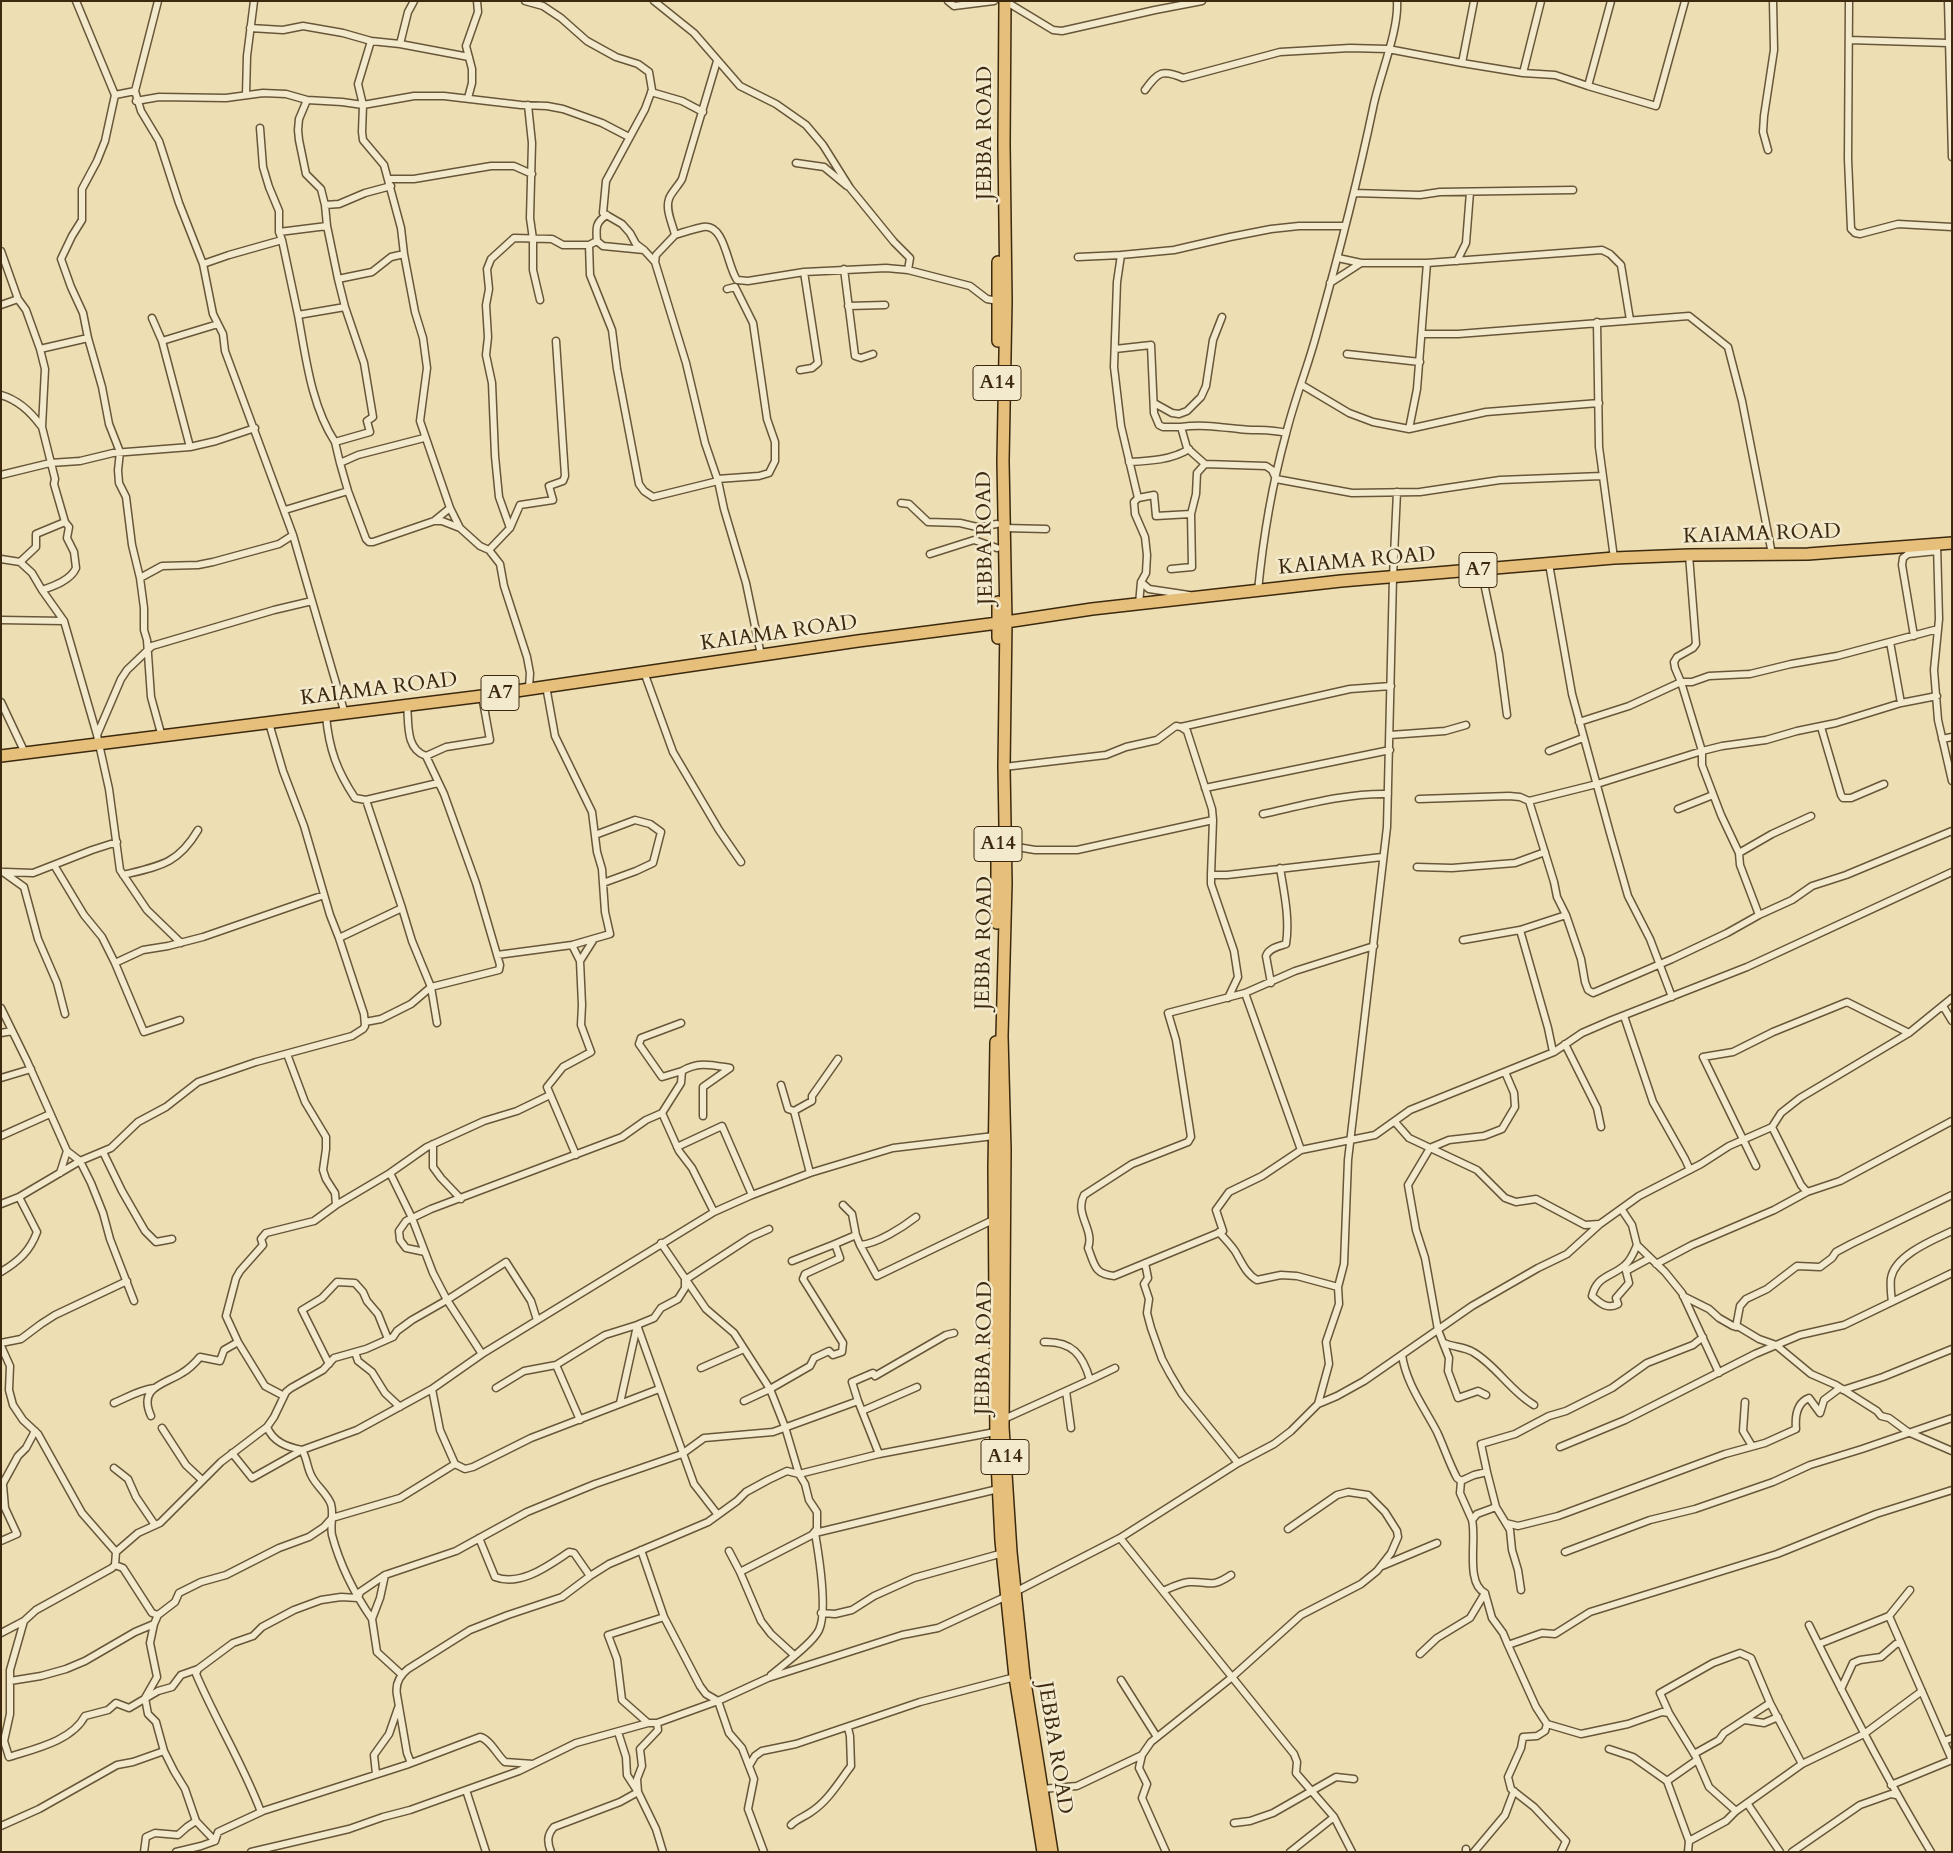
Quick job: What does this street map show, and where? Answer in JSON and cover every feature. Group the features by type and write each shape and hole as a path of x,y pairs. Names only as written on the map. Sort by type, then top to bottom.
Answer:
{"highway":[{"name":"JEBBA ROAD","path":"998,1 998,301 1006,883 1002,1036 1005,1150 1004,1419 1011,1594"},
{"name":"JEBBA ROAD","path":"1005,1 1006,301 1001,526 997,548 1002,622 994,1136 996,1432 1003,1554 1052,1852"},
{"name":"KAIAMA ROAD","path":"1,756 98,740 162,737 482,696 1002,622 1258,590 1614,558 1808,554 1937,548 1952,543"},
{"path":"1011,1594 1015,1677 1043,1852"}],"street":[{"path":"76,1 115,95 105,141 82,189 82,220 61,259 83,312 109,424 120,452 119,483 126,497 132,546 140,578 151,698 162,737"},
{"path":"158,1 134,90 136,101 159,141 179,203 203,264 213,314 223,334 226,351 285,510 345,714"},
{"path":"246,95 247,56 254,1"},
{"path":"400,44 408,12 414,1"},
{"path":"468,98 472,83 472,69 466,46 478,12 477,1"},
{"path":"525,1 543,6 561,18 588,41 616,57 638,64 649,72 651,92 645,109 606,181 603,213 622,224 636,244 655,262"},
{"path":"654,1 694,33 740,86 782,108 806,125 823,145 850,188 894,242 910,258 908,270"},
{"path":"948,1 954,6 994,1"},
{"path":"1005,1 1053,30 1062,31 1202,1"},
{"path":"1258,590 1276,479 1286,433 1302,385 1338,258 1376,90 1397,19 1397,1"},
{"path":"1462,63 1474,1"},
{"path":"1523,73 1541,1"},
{"path":"1588,86 1611,1"},
{"path":"1145,90 1158,74 1167,72 1183,78 1280,52 1350,48 1388,49 1523,73 1555,75 1656,106 1685,1"},
{"path":"1768,150 1763,132 1774,50 1773,1"},
{"path":"1849,1 1848,159 1851,229 1855,233 1860,234 1898,224 1952,227"},
{"path":"1948,1 1952,157"},
{"path":"250,28 283,30 303,26 343,33 371,41 400,44 469,58"},
{"path":"1849,40 1948,43"},
{"path":"371,41 358,84 363,105 363,140 384,165 401,228 404,254 415,312 423,338 427,368 420,412 424,438 450,508 460,528 480,546 489,550 500,564 504,586 527,657 529,688"},
{"path":"675,235 668,209 669,198 675,192 682,179 717,61"},
{"path":"115,95 134,90"},
{"path":"651,92 682,101 703,112"},
{"path":"136,101 159,97 226,98 263,93 286,94 308,100 363,105 414,96 468,98 547,106 583,115 629,138"},
{"path":"308,100 299,119 299,140 306,174 321,189 345,307 364,363 373,417 367,421 370,432 335,442"},
{"path":"528,105 532,143 530,218 534,270 540,300"},
{"path":"260,128 263,166 279,211 279,232 311,383 326,427 335,442 348,491 366,539 369,542 373,542 434,521 450,508"},
{"path":"830,172 833,162"},
{"path":"796,163 824,167 850,188"},
{"path":"325,205 339,204 390,182 491,166 514,166 532,174"},
{"path":"1354,193 1420,194 1573,190"},
{"path":"1457,261 1466,243 1470,192"},
{"path":"607,215 601,218 596,226 597,241 603,246 644,250"},
{"path":"279,232 328,226"},
{"path":"761,655 746,583 724,509 718,480 705,443 686,363 655,262 656,255 675,235 705,226 714,229 720,234 731,269 737,280 748,281 804,272 886,268 908,270 970,286 987,299 998,301"},
{"path":"1078,257 1174,250 1230,236 1271,229 1298,226 1345,226"},
{"path":"510,528 499,497 492,383 486,355 488,336 486,305 489,289 487,269 490,259 514,238 552,239 563,245 589,245 597,241"},
{"path":"203,264 282,240"},
{"path":"589,245 590,275 612,330 617,369 639,484 644,491 653,497 718,480 760,476 769,473 776,461 776,442 767,419 753,323 735,287 727,289"},
{"path":"1338,258 1361,263 1427,263 1602,250 1610,254 1621,265 1630,320"},
{"path":"1,251 18,299 26,310 40,349 44,369 42,427 55,479 54,484 65,522 69,527 67,538 74,552 76,568 71,576 42,590"},
{"path":"338,278 372,272 392,258 404,254"},
{"path":"1121,255 1114,367 1120,416 1138,498"},
{"path":"1330,284 1361,263"},
{"path":"1408,429 1417,388 1420,362 1427,263"},
{"path":"844,269 854,356 861,358 873,354"},
{"path":"800,370 812,368 818,363 804,272"},
{"path":"1,305 18,299"},
{"path":"848,306 885,305"},
{"path":"298,315 345,307"},
{"path":"1422,334 1458,334 1689,316 1728,347 1742,401 1772,554"},
{"path":"152,318 162,341 190,447"},
{"path":"1154,403 1172,413 1179,414 1187,411 1201,397 1206,386 1213,340 1222,318"},
{"path":"1596,322 1600,403 1599,446 1614,558"},
{"path":"162,341 218,324"},
{"path":"40,349 88,338"},
{"path":"489,550 510,528 520,505 553,500 549,486 563,481 565,476 556,341"},
{"path":"1115,349 1151,345 1154,413 1159,425 1163,427 1201,425 1241,430 1273,430 1286,433"},
{"path":"1347,354 1420,362"},
{"path":"1302,385 1349,413 1373,422 1408,429 1486,412 1600,403"},
{"path":"1,395 12,398 42,427"},
{"path":"1181,427 1189,450 1204,464 1266,466 1272,470 1276,479"},
{"path":"1,475 50,463 80,461 120,452 190,447 216,441 255,428"},
{"path":"340,463 358,455 424,438"},
{"path":"1129,462 1158,460 1189,450"},
{"path":"1171,569 1192,567 1191,514 1196,494 1197,473 1204,464"},
{"path":"1276,479 1352,493 1420,492 1500,480 1602,476"},
{"path":"285,510 348,491"},
{"path":"1318,1404 1329,1364 1326,1342 1339,1304 1338,1287 1344,1264 1346,1180 1374,946 1382,857 1387,827 1397,492"},
{"path":"1139,604 1141,582 1146,573 1147,555 1145,537 1135,514 1134,502 1138,498 1154,495 1156,516 1191,514"},
{"path":"900,503 909,504 928,522 960,523 977,527 1001,526 1046,529"},
{"path":"434,521 460,528"},
{"path":"20,562 36,547 36,534 65,522"},
{"path":"140,578 162,566 198,565 279,544 293,535"},
{"path":"930,554 974,540 997,548"},
{"path":"1914,636 1902,564 1903,558 1908,554 1937,548 1938,629 1934,670 1942,739 1952,781"},
{"path":"1689,555 1696,640 1693,648 1677,657 1674,662 1702,751 1702,765 1739,853 1740,865 1759,915"},
{"path":"1,559 20,562 32,573 64,621 98,740 117,842 120,870 147,910 182,943"},
{"path":"1549,564 1572,694 1583,738 1628,896 1650,939 1672,997"},
{"path":"1481,569 1497,645 1507,715"},
{"path":"1141,582 1149,589 1187,594 1193,598"},
{"path":"98,740 121,679 127,670 156,644 312,601"},
{"path":"1,620 64,621"},
{"path":"1579,722 1629,706 1681,682 1692,682 1709,676 1750,674 1837,656 1938,629"},
{"path":"1890,642 1901,703"},
{"path":"644,672 673,752 719,830 741,862"},
{"path":"497,955 572,945 610,934 605,912 602,869 597,852 592,812 555,736 546,686"},
{"path":"1004,767 1106,756 1126,747 1157,740 1176,726 1182,727 1350,689 1391,686"},
{"path":"407,705 411,742 419,754 426,756 446,747 490,740 482,696"},
{"path":"1419,799 1508,796 1520,797 1529,801 1597,784 1702,751 1722,746 1766,740 1797,731 1821,727 1901,703 1936,696"},
{"path":"1,702 25,753"},
{"path":"326,716 328,741 332,754 355,798 366,800 438,783"},
{"path":"1,1204 18,1197 80,1161 103,1152 119,1142 138,1122 166,1107 198,1082 256,1062 352,1036 366,1026 304,826 283,772 269,723"},
{"path":"1390,735 1440,731 1466,725"},
{"path":"1182,727 1187,731 1213,820 1210,884 1234,951 1238,977 1228,998"},
{"path":"1821,727 1843,798 1851,798 1884,784"},
{"path":"1942,739 1952,737"},
{"path":"1549,751 1583,738"},
{"path":"1205,788 1390,750"},
{"path":"365,1022 381,1019 411,1004 431,987 499,970 500,965 476,883 426,756"},
{"path":"1263,814 1325,800 1371,794 1388,794"},
{"path":"1678,809 1713,795"},
{"path":"366,800 412,941 431,987 437,1023"},
{"path":"1529,801 1557,897 1566,916 1581,959 1585,982 1588,990 1593,993 1726,933 1792,900 1812,886 1846,875 1952,831"},
{"path":"1739,853 1772,834 1811,816"},
{"path":"595,835 635,820 650,824 661,832 653,863 603,883"},
{"path":"1005,845 1035,850 1077,850 1213,820"},
{"path":"123,875 163,865 188,847 198,830"},
{"path":"2,873 33,873 117,842"},
{"path":"1417,867 1452,868 1516,863 1545,852"},
{"path":"1210,874 1227,875 1382,857"},
{"path":"54,865 84,915 102,937 144,1032 180,1020"},
{"path":"1271,983 1266,956 1267,952 1277,946 1286,944 1287,938 1280,868"},
{"path":"1374,946 1295,971 1245,993 1168,1012 1176,1040 1191,1137 1188,1142 1132,1164 1086,1192 1081,1200 1082,1214 1091,1241 1088,1248 1098,1270 1103,1275 1114,1276 1223,1230 1216,1210 1228,1192 1262,1176 1302,1150 1375,1136 1410,1110 1553,1052 1582,1033 1747,967 1952,872"},
{"path":"2,873 12,877 24,888 38,939 57,983 65,1014"},
{"path":"24,888 33,873"},
{"path":"115,963 142,950 203,937 324,895"},
{"path":"339,938 402,908"},
{"path":"1463,940 1520,930 1566,916"},
{"path":"1520,930 1553,1052"},
{"path":"580,961 594,939"},
{"path":"572,945 580,961 581,1025 591,1052 563,1067 547,1087 576,1155"},
{"path":"1245,993 1302,1150"},
{"path":"252,1852 349,1829 410,1810 519,1771 576,1742 648,1723 657,1723 718,1701 768,1678 902,1635 938,1628 1011,1594 1120,1538 1238,1462 1274,1444 1291,1431 1318,1404 1348,1390 1495,1292 1568,1254 1600,1224 1639,1196 1690,1170 1729,1146 1772,1127 1781,1113 1800,1098 1909,1033 1952,998"},
{"path":"1756,1166 1703,1057 1733,1052 1773,1032 1847,1002 1909,1033"},
{"path":"1943,1006 1952,1021"},
{"path":"1,1008 31,1069 67,1151 80,1161 103,1213 110,1239 134,1301"},
{"path":"1624,1016 1653,1102 1690,1170"},
{"path":"680,1023 641,1038 639,1044 662,1077 682,1071 692,1065 705,1063 730,1068 703,1087 703,1116"},
{"path":"1,1033 12,1031"},
{"path":"1566,1044 1597,1108 1601,1127"},
{"path":"287,1054 305,1102 326,1137 323,1170 326,1179 336,1193 336,1205"},
{"path":"781,1085 788,1109 794,1111 812,1101 812,1096 838,1059"},
{"path":"1,1078 31,1069"},
{"path":"425,1252 406,1248 398,1236 400,1227 412,1218 622,1137 646,1120 662,1113 681,1083 682,1071"},
{"path":"1486,1395 1478,1391 1458,1398 1448,1371 1449,1358 1438,1330 1425,1258 1416,1230 1408,1184 1430,1148 1449,1140 1484,1136 1502,1130 1515,1108 1514,1093 1505,1072"},
{"path":"284,1396 265,1386 238,1342 226,1316 236,1278 263,1245 261,1239 263,1236 266,1233 314,1221 336,1205 390,1173 426,1147 484,1121 517,1111 550,1096"},
{"path":"794,1111 810,1173"},
{"path":"662,1113 677,1147 692,1168 714,1212"},
{"path":"1,1136 50,1114"},
{"path":"1656,1264 1692,1245 1774,1210 1806,1192 1840,1181 1952,1121"},
{"path":"1395,1122 1409,1138 1477,1170 1506,1198 1516,1202 1536,1199 1585,1225 1600,1224"},
{"path":"677,1147 722,1126 752,1195"},
{"path":"1772,1127 1806,1192"},
{"path":"232,1453 252,1478 302,1450 357,1430 432,1389 482,1354 622,1269 661,1243 714,1212 752,1195 810,1173 893,1148 994,1136"},
{"path":"433,1144 433,1167 461,1199"},
{"path":"60,1173 67,1151"},
{"path":"103,1152 122,1191 145,1231 156,1242 172,1238"},
{"path":"390,1173 412,1218 447,1300 482,1354"},
{"path":"1736,1327 1740,1306 1746,1299 1767,1289 1797,1266 1820,1267 1832,1258 1836,1252 1952,1194"},
{"path":"1,1272 23,1256 37,1232 18,1197"},
{"path":"843,1205 852,1214 860,1245 877,1276 995,1219"},
{"path":"1622,1210 1632,1225 1637,1245 1674,1283 1683,1296 1719,1372"},
{"path":"860,1245 868,1245 906,1225 916,1217"},
{"path":"496,1388 524,1371 556,1365 605,1335 654,1318 661,1308 678,1299 685,1288 686,1280 750,1238 769,1230"},
{"path":"1892,1302 1891,1276 1901,1261 1910,1253 1952,1231"},
{"path":"1219,1232 1235,1251 1249,1274 1258,1280 1281,1275 1298,1276 1338,1287"},
{"path":"792,1261 856,1235"},
{"path":"661,1243 706,1309 734,1334 770,1389 785,1427 799,1474 805,1484 809,1500 817,1512 818,1529 815,1533 822,1573 819,1630 768,1678"},
{"path":"744,1401 770,1389 810,1366 814,1358 828,1351 834,1355 842,1352 843,1342 803,1279 805,1274 840,1258 835,1244"},
{"path":"1637,1245 1627,1264 1602,1278 1593,1290 1592,1296 1605,1306 1612,1307 1618,1304 1616,1298 1629,1283 1626,1271 1650,1258"},
{"path":"116,1552 138,1534 160,1523 202,1480 232,1453 267,1427 284,1396 292,1388 323,1370 334,1358 393,1337 397,1331 412,1320 506,1262 531,1300 537,1320"},
{"path":"1145,1263 1148,1278 1144,1284 1149,1299 1147,1313 1162,1359 1182,1394 1238,1462"},
{"path":"1560,1447 1625,1420 1732,1364 1808,1332 1835,1328 1952,1273"},
{"path":"115,1565 116,1552 82,1513 36,1431 23,1420 13,1405 8,1390 10,1366 1,1344 21,1339 55,1315 127,1281"},
{"path":"329,1364 302,1310 322,1298 337,1282 355,1283 378,1314 388,1339"},
{"path":"1683,1296 1709,1309 1718,1318 1776,1345 1811,1374 1841,1389 1877,1411 1881,1416 1889,1418 1908,1432 1952,1452"},
{"path":"637,1325 694,1484 718,1515"},
{"path":"620,1403 637,1325"},
{"path":"878,1454 852,1382 874,1373 875,1376 946,1335 954,1333"},
{"path":"1522,1590 1512,1550 1510,1530 1496,1507 1481,1444 1515,1434 1549,1416 1612,1388 1647,1363 1693,1345 1703,1337"},
{"path":"1044,1342 1057,1341 1080,1355 1090,1380"},
{"path":"114,1403 129,1397 139,1390 154,1388 184,1373 200,1358 220,1361 224,1350 238,1342"},
{"path":"1444,1343 1471,1350 1494,1368 1497,1374 1523,1398 1534,1405"},
{"path":"701,1368 744,1349"},
{"path":"1506,1523 1518,1526 1558,1516 1725,1454 1765,1443 1796,1429 1797,1409 1804,1400 1809,1398 1820,1413 1824,1400 1829,1394 1883,1377 1952,1349"},
{"path":"355,1352 358,1361 372,1372 385,1393 400,1407"},
{"path":"1402,1355 1403,1366 1413,1388 1437,1433 1457,1478 1461,1481"},
{"path":"556,1365 580,1420"},
{"path":"1004,1419 1115,1368"},
{"path":"862,1411 918,1386"},
{"path":"151,1416 146,1406 150,1392 154,1388"},
{"path":"432,1389 440,1430 455,1464 459,1468 465,1469 474,1467 514,1445 659,1389"},
{"path":"1066,1391 1071,1428"},
{"path":"358,1598 360,1592 386,1575 456,1551 527,1512 595,1484 682,1454 704,1438 773,1432 858,1401"},
{"path":"1745,1402 1743,1431 1752,1446"},
{"path":"1565,1552 1650,1520 1695,1509 1773,1482 1810,1464 1862,1449 1952,1418"},
{"path":"267,1427 270,1436 286,1447 302,1450 306,1457 311,1475 323,1489 331,1505 332,1533 346,1576 372,1619 377,1652 401,1674"},
{"path":"162,1428 186,1466 202,1480"},
{"path":"1,1542 17,1534 6,1508 2,1486 18,1456 26,1448 36,1431"},
{"path":"411,1763 407,1753 396,1688 401,1674 470,1630 508,1615 562,1598 609,1564 694,1529 718,1515 746,1492 788,1471 799,1474 878,1454 996,1432"},
{"path":"215,1841 196,1821 185,1789 164,1751 156,1722 148,1714 145,1698 157,1677 150,1643 158,1615 175,1602 179,1593 201,1582 226,1575 279,1548 309,1537 324,1527 332,1518 400,1498 455,1464"},
{"path":"114,1468 128,1479 136,1497 155,1525"},
{"path":"1461,1481 1487,1472"},
{"path":"1461,1481 1460,1493 1475,1530 1472,1546 1476,1584 1485,1593 1492,1618 1508,1645 1536,1707 1547,1724 1581,1734 1628,1724 1662,1712 1669,1713"},
{"path":"740,1572 815,1533 998,1489"},
{"path":"1508,1645 1542,1633 1555,1634 1590,1612 1777,1554 1876,1514 1952,1490"},
{"path":"1166,1852 1142,1798 1147,1784 1139,1768 1142,1755 1151,1742 1231,1678 1301,1616 1360,1584 1391,1553 1398,1537 1397,1531 1385,1512 1368,1495 1348,1492 1338,1495 1288,1529"},
{"path":"1472,1520 1477,1514 1496,1507"},
{"path":"479,1538 494,1577 500,1579 532,1575 570,1552 574,1553 590,1576"},
{"path":"1120,1538 1294,1754 1297,1762 1296,1773 1334,1817 1352,1852"},
{"path":"1380,1566 1437,1543"},
{"path":"641,1550 664,1616 700,1686 713,1699 718,1701 729,1733 742,1748 754,1779 748,1809 764,1852"},
{"path":"729,1551 761,1621 771,1634 794,1654"},
{"path":"821,1614 835,1614 852,1610 874,1596 914,1578 1003,1554"},
{"path":"115,1565 123,1568 152,1613 158,1615"},
{"path":"1,1633 24,1621 36,1610 115,1565"},
{"path":"372,1619 386,1575"},
{"path":"1163,1591 1186,1583 1211,1585 1219,1583 1231,1575"},
{"path":"1818,1644 1889,1616 1910,1590"},
{"path":"1420,1654 1437,1638 1470,1618 1485,1593"},
{"path":"24,1621 10,1670 10,1714 4,1741 9,1756 61,1738 81,1723 85,1716 108,1710 116,1703 129,1708 158,1691 172,1688 182,1675 198,1669 233,1643 253,1636 262,1627 294,1610 321,1600 341,1597 358,1598"},
{"path":"648,1723 622,1700 617,1658 608,1635 664,1616"},
{"path":"1889,1616 1952,1760 1891,1785"},
{"path":"10,1681 41,1676 66,1669 85,1661 135,1632 154,1624"},
{"path":"1809,1625 1896,1795 1932,1852"},
{"path":"1841,1689 1853,1663 1881,1657 1896,1644 1901,1643"},
{"path":"1736,1811 1708,1787 1696,1757 1669,1713 1660,1692 1712,1663 1740,1654 1752,1658 1770,1703 1802,1764"},
{"path":"198,1669 196,1674 210,1706 244,1773 261,1812"},
{"path":"749,1766 755,1756 762,1751 796,1744 848,1728 920,1702 1015,1677"},
{"path":"1121,1680 1158,1736"},
{"path":"1689,1841 1726,1821 1736,1811 1802,1764 1864,1734 1922,1691"},
{"path":"1667,1781 1719,1740 1724,1733 1770,1703"},
{"path":"376,1774 374,1755 389,1734 399,1707"},
{"path":"1745,1720 1764,1723 1778,1717"},
{"path":"638,1792 637,1779 642,1766 640,1749 658,1730 657,1723"},
{"path":"1547,1724 1545,1730 1538,1736 1523,1737 1521,1748 1508,1777 1511,1789 1534,1807 1566,1841 1561,1852"},
{"path":"791,1825 823,1802 851,1766 848,1728"},
{"path":"618,1732 626,1756 627,1775 638,1792 656,1829 663,1852"},
{"path":"215,1841 218,1832 261,1812 411,1763 480,1737 486,1740 505,1762 534,1764"},
{"path":"1944,1741 1952,1738"},
{"path":"1609,1749 1634,1757 1667,1781 1689,1841 1688,1852"},
{"path":"1,1826 39,1809 117,1765 164,1751"},
{"path":"1042,1789 1077,1786 1142,1755"},
{"path":"1234,1823 1250,1822 1273,1813 1297,1801 1310,1790 1336,1777 1354,1779"},
{"path":"466,1790 486,1852"},
{"path":"1474,1852 1504,1815 1514,1791"},
{"path":"551,1852 548,1838 549,1833 554,1828 620,1802 638,1792"},
{"path":"1792,1852 1860,1805 1891,1794 1896,1795"},
{"path":"1747,1803 1780,1852"},
{"path":"1292,1851 1334,1817"},
{"path":"144,1852 146,1837 155,1833 178,1836 187,1826 196,1821"},
{"path":"176,1852 215,1841"}]}
